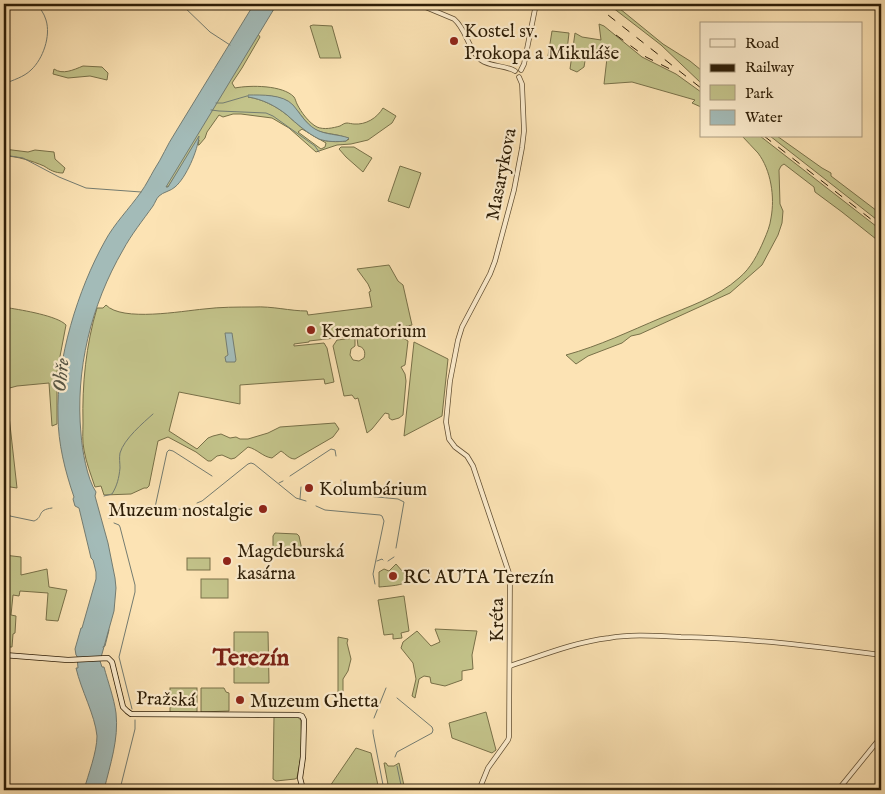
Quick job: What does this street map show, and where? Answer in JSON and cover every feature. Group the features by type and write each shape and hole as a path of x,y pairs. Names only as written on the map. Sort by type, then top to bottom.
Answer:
{"main road":[{"name":"Pražská","path":"4,655 75,659 105,657 110,659 124,707 131,714 288,714 302,716 304,720 304,753 300,780 303,790"}],"street":[{"path":"418,4 454,19 467,37 478,58 493,65 515,71 521,70"},
{"path":"515,71 515,75 519,77 522,75 521,70 524,64 536,4"},
{"name":"Masarykova","path":"449,439 446,422 450,380 458,340 466,319 490,274 514,190 524,130 522,84 519,77"},
{"name":"Kréta","path":"449,439 455,447 467,456 473,466 510,571 509,737 488,768 479,790"},
{"path":"510,666 578,644 609,638 642,636 727,638 808,645 881,655"},
{"path":"838,790 881,737"}],"green space":[{"path":"608,4 614,4 663,44 700,69 700,82 661,45"},
{"path":"599,24 642,57 676,74 700,91 700,107 692,103 695,100 632,82 604,84 607,58 586,55 584,67 577,72 570,69 575,33 582,37 601,40"},
{"path":"310,26 332,26 341,58 320,58"},
{"path":"552,31 569,33 566,59 548,56"},
{"path":"258,34 260,37 232,83 235,88 249,86 266,87 289,93 308,120 320,128 326,129 346,123 367,122 378,115 383,108 396,116 392,123 368,140 337,145 316,152 289,128 272,118 241,114 223,117 219,115 205,138 198,145 199,140 168,187 165,187","holes":["270,96 290,103 314,129 349,139 336,142 319,139 326,143 325,147 321,149 298,132 302,129 309,133 283,112 264,101 248,97"]},
{"path":"83,66 102,67 108,73 107,80 90,76 68,78 53,74 54,69 64,72"},
{"path":"744,138 763,138 881,230 881,243 815,192 814,187 784,164 779,170 780,204 783,211 782,223 778,235 762,265 730,293 640,334 631,336 622,343 588,356 576,364 566,355 602,343 702,301 722,291 743,274 751,265 759,250 771,221 771,184 766,167 758,153"},
{"path":"773,138 780,138 831,173 831,176 881,214 881,223"},
{"path":"341,147 354,147 372,158 363,172 346,157 339,149"},
{"path":"4,149 28,152 35,150 54,152 55,159 65,168 63,173 29,161 4,156"},
{"path":"400,166 421,173 409,208 388,201"},
{"path":"389,265 398,281 403,285 412,325 379,333 294,344 294,346 324,343 327,348 334,382 325,384 324,379 240,385 240,404 179,392 169,431 197,449 208,438 213,436 221,434 230,438 248,439 280,427 335,423 339,429 333,437 295,459 281,451 272,458 248,447 235,458 231,459 222,455 208,461 196,452 168,437 158,441 147,488 131,494 104,495 101,486 95,487 83,447 83,408 87,350 97,308 103,308 106,305 114,310 125,313 153,314 216,308 261,307 307,311 308,315 372,307 369,292 371,291 357,269"},
{"path":"9,308 48,316 66,325 57,372 57,424 52,426 49,383 6,389 17,488 4,486 4,309"},
{"path":"396,336 408,341 405,365 401,367 406,381 403,415 392,420 389,418 389,414 385,413 367,433 358,398 355,399 352,395 344,396 333,346 337,340 355,338 355,346 351,349 350,355 353,360 359,361 364,358 365,354 364,350 358,346 357,338"},
{"path":"414,342 448,359 442,416 404,436"},
{"path":"275,533 297,534 302,550 273,551 273,536"},
{"path":"4,555 21,557 21,575 47,569 49,587 67,590 58,621 46,620 48,593 20,591 19,596 13,595 11,615 16,616 12,647 4,647"},
{"path":"187,558 210,558 210,570 187,570"},
{"name":"RC AUTA Terezín","path":"396,564 410,580 399,585 379,587 379,572 384,569 389,571"},
{"path":"201,579 228,579 228,598 201,598"},
{"path":"404,596 409,631 401,633 402,638 393,639 393,634 384,635 378,600"},
{"path":"435,629 477,631 472,655 473,669 462,671 462,680 445,686 431,683 430,677 424,676 419,679 415,698 412,696 416,679 413,663 401,648 403,642 417,631 431,646 440,642"},
{"path":"234,632 268,632 269,683 234,683"},
{"path":"338,637 348,639 347,643 351,659 348,671 343,679 343,692 338,692"},
{"path":"170,688 197,688 197,712 170,712"},
{"path":"201,688 224,688 229,693 229,711 201,712"},
{"path":"486,712 496,750 492,753 452,738 449,723"},
{"path":"274,716 296,716 301,720 302,751 297,778 295,779 276,781 273,779"},
{"path":"356,748 371,753 379,790 332,790 330,786"},
{"path":"384,763 388,766 394,766 399,763 405,790 389,790"}],"water":[{"path":"254,4 277,4 166,187 168,187 199,136 194,156 187,171 179,183 158,197 126,244 102,293 94,316 83,362 80,410 82,448 90,480 96,492 95,496 108,543 116,588 114,611 100,661 102,667 104,667 112,696 117,723 113,752 104,790 84,790 94,756 97,736 94,720 76,668 78,668 75,649 96,579 96,572 79,508 75,506 73,499 59,436 58,394 65,349 86,281 105,241 145,187 172,138"},
{"path":"248,95 272,96 289,101 311,127 349,138 346,141 339,142 319,139 278,109 264,101 248,97"},
{"path":"225,333 232,333 235,362 226,362 225,357 228,355"}],"waterway":[{"path":"4,84 28,72 39,60 45,47 47,40 46,20 36,4"},
{"path":"181,4 210,32 230,45"},
{"path":"4,73 4,83"},
{"path":"216,103 223,103 247,96"},
{"path":"211,110 266,113 315,146 319,152"},
{"path":"4,155 23,158 59,177 86,188 141,192"},
{"path":"104,496 112,494 116,485 120,468 120,455 125,442 153,414"},
{"path":"290,476 331,449 335,450 336,456"},
{"path":"154,512 169,450 212,476"},
{"path":"197,503 251,463 296,498 306,501"},
{"path":"341,480 344,493 347,494"},
{"path":"279,483 283,481"},
{"path":"300,499 301,487"},
{"path":"357,495 398,499 404,502 396,548"},
{"path":"4,506 10,516 34,521 39,518 44,510 52,508"},
{"path":"316,506 325,510 382,516 384,521 373,574 375,584"},
{"path":"109,518 186,507"},
{"path":"114,523 120,527 135,585 135,592 119,657 132,709"},
{"path":"388,561 394,557"},
{"path":"377,561 383,560"},
{"path":"103,647 105,646 109,630"},
{"path":"374,718 386,688"},
{"path":"395,757 397,752 432,733 433,730 432,727 397,698"},
{"path":"115,788 121,785 135,729 135,720"},
{"path":"373,730 384,790"},
{"path":"397,766 402,790"}],"railway":[{"path":"594,4 700,87"},
{"path":"616,35 646,57 670,69"},
{"path":"767,138 881,227"}],"place":[{"name":"Kostel sv. Prokopa a Mikuláše","path":"454,41"},
{"name":"Krematorium","path":"311,330"},
{"name":"Kolumbárium","path":"309,488"},
{"name":"Muzeum nostalgie","path":"263,509"},
{"name":"Magdeburská kasárna","path":"227,561"},
{"name":"RC AUTA Terezín","path":"393,576"},
{"name":"Muzeum Ghetta","path":"240,700"}],"district":[{"name":"Terezín","path":"251,657"}],"water label":[{"name":"Ohře","path":"60,375"}]}
